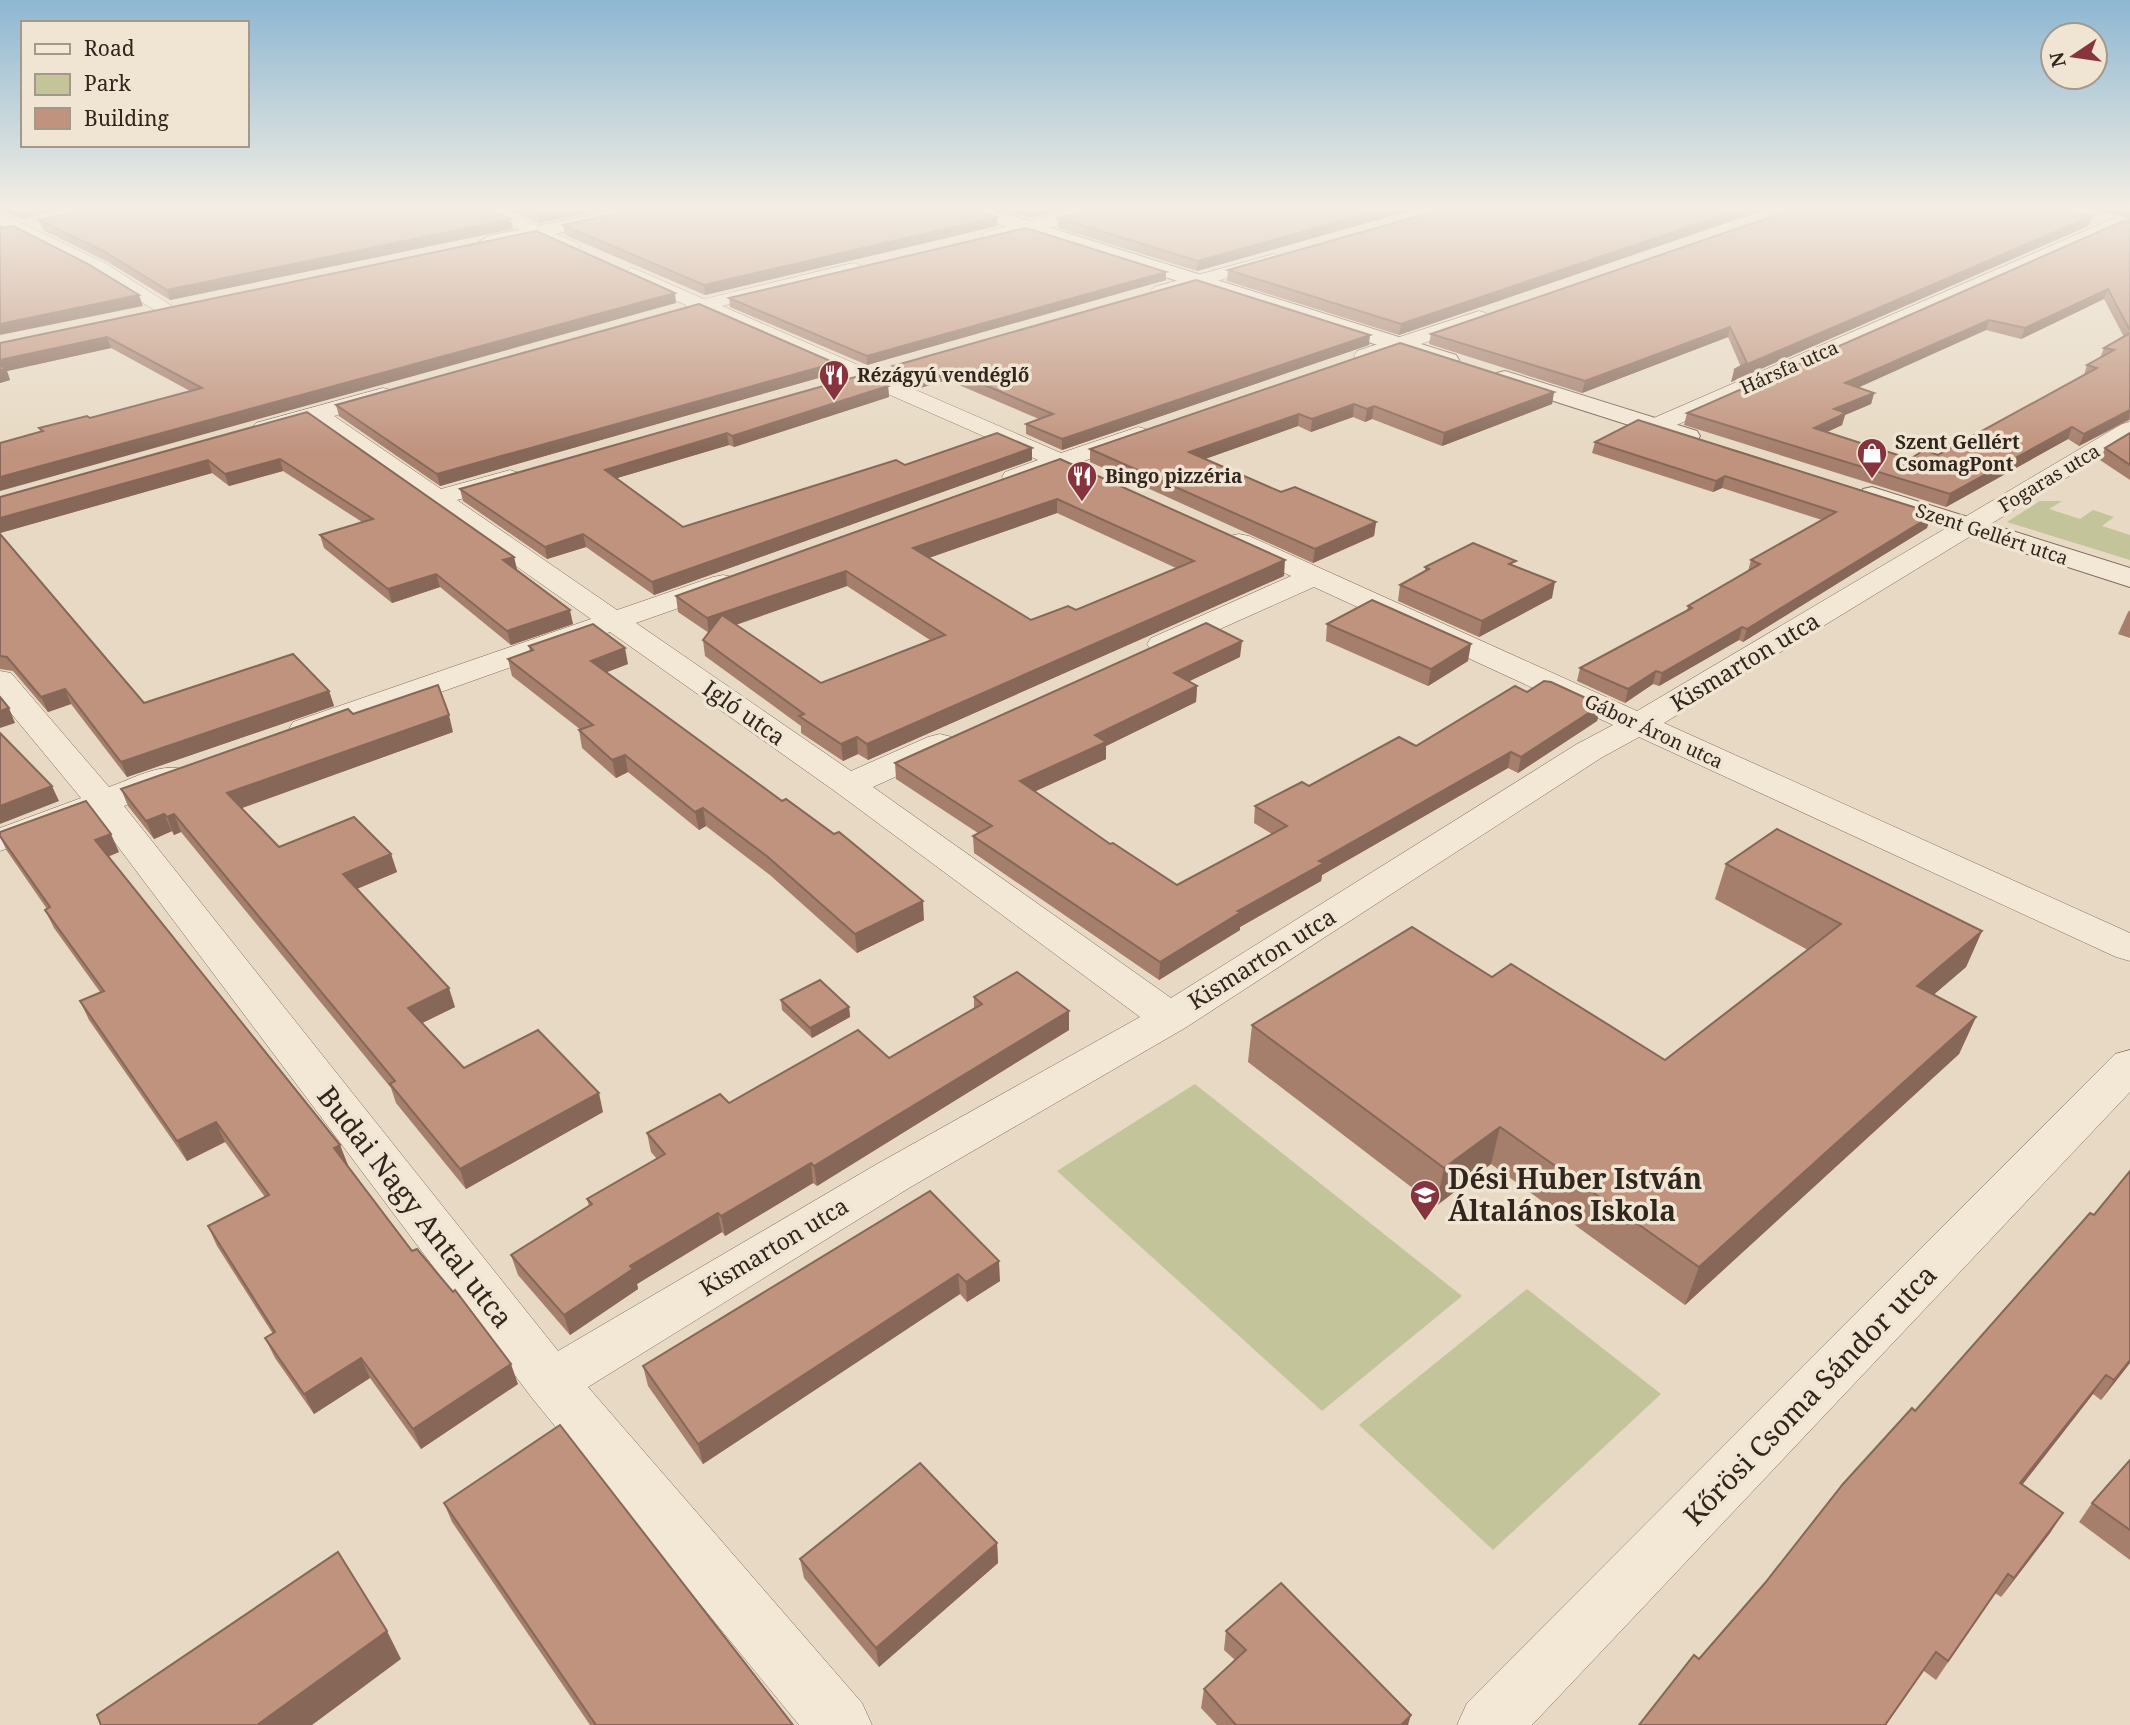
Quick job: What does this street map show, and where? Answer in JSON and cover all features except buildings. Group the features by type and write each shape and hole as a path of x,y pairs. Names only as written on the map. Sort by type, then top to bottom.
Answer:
{"street":[{"path":"142,290 175,308"},
{"path":"668,290 1099,478"},
{"path":"673,313 763,290"},
{"path":"1140,297 1164,290"},
{"path":"1228,290 1463,365"},
{"name":"Hársfa utca","path":"1655,426 1970,290"},
{"path":"142,315 175,308"},
{"path":"1341,365 1497,311"},
{"path":"828,386 901,365"},
{"path":"1489,373 1707,442"},
{"path":"250,432 407,388"},
{"name":"Igló utca","path":"316,414 848,785 1170,1018"},
{"path":"989,487 1159,427"},
{"name":"Fogaras utca","path":"1968,526 2130,429"},
{"path":"437,498 528,472"},
{"name":"Szent Gellért utca","path":"1850,488 2130,578"},
{"name":"Kismarton utca","path":"551,1382 893,1176 1170,1018 1588,751 1639,724 1968,526"},
{"name":"Gábor Áron utca","path":"1213,530 2130,948"},
{"path":"285,736 742,576"},
{"path":"1139,654 1314,576"},
{"name":"Budai Nagy Antal utca","path":"0,680 101,800 551,1382 840,1725"},
{"path":"848,785 962,734"},
{"path":"0,840 101,800 193,768"},
{"name":"Kőrösi Csoma Sándor utca","path":"1489,1725 2130,1065"}],"green space":[{"path":"2040,501 2062,501 2049,509 2080,519 2093,510 2114,517 2102,526 2130,535 2130,560 2007,522"},
{"path":"1195,1084 1462,1296 1322,1411 1057,1171"},
{"path":"1527,1289 1661,1394 1493,1550 1359,1425"}],"place":[{"name":"Rézágyú vendéglő","path":"834,402"},
{"name":"Szent Gellért CsomagPont","path":"1872,480"},
{"name":"Bingo pizzéria","path":"1082,503"},
{"name":"Dési Huber István Általános Iskola","path":"1425,1222"}]}
